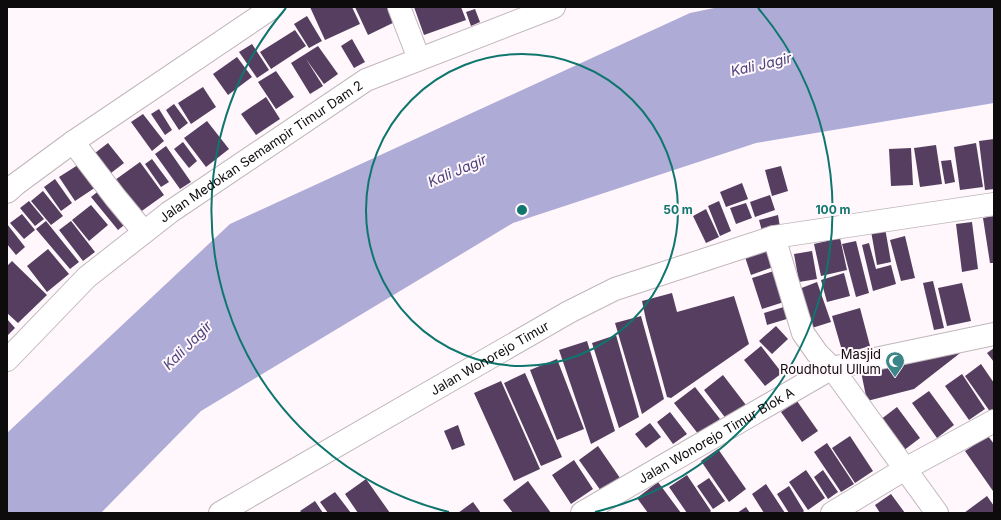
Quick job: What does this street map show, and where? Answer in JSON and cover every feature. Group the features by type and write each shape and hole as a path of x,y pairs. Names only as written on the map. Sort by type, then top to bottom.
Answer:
{"street":[{"path":"7,192 73,142 273,7"},
{"path":"399,7 418,59"},
{"name":"Jalan Medokan Semampir Timur Dam 2","path":"7,360 87,277 144,232 170,212 366,80 554,7"},
{"path":"73,142 144,232"},
{"name":"Jalan Wonorejo Timur","path":"220,513 371,428 490,357 615,289 774,237 994,204"},
{"path":"774,237 803,333 817,353 832,368 937,513"},
{"name":"Jalan Wonorejo Timur Blok A","path":"582,513 832,368 994,334"},
{"path":"832,513 905,469 994,421"}],"water":[{"name":"Kali Jagir","path":"719,7 994,7 994,103 756,143 513,223 201,411 101,513 7,513 7,433 230,224 690,13"}],"building":[{"path":"310,7 352,7 360,24 325,40"},
{"path":"355,7 393,7 399,20 368,35"},
{"path":"414,7 461,7 466,20 424,35"},
{"path":"475,9 480,22 471,26 466,12"},
{"path":"307,16 322,41 309,48 294,24"},
{"path":"295,30 306,46 271,69 260,52"},
{"path":"352,39 365,62 354,68 341,46"},
{"path":"252,44 269,70 257,78 239,52"},
{"path":"318,46 338,74 324,84 306,59 323,86 310,94 291,63"},
{"path":"237,57 252,77 228,95 213,74"},
{"path":"276,71 294,97 276,109 258,82"},
{"path":"203,87 216,107 191,124 178,103"},
{"path":"266,97 280,119 256,135 241,114"},
{"path":"174,104 188,123 179,130 166,110"},
{"path":"159,109 172,130 165,135 151,114"},
{"path":"143,114 164,141 152,151 131,122"},
{"path":"207,121 229,149 206,167 184,138"},
{"path":"994,139 994,189 985,190 979,141"},
{"path":"183,142 197,161 189,168 174,149"},
{"path":"108,143 124,163 111,173 95,153"},
{"path":"976,143 983,187 960,190 954,147"},
{"path":"936,145 942,184 920,187 914,148"},
{"path":"166,146 191,182 180,189 155,154"},
{"path":"911,148 913,185 891,186 889,149"},
{"path":"152,159 169,182 161,187 145,164"},
{"path":"951,160 955,182 945,184 941,161"},
{"path":"140,162 164,195 139,213 115,180"},
{"path":"81,163 96,187 75,201 59,177"},
{"path":"781,166 788,191 772,196 765,170"},
{"path":"55,179 72,203 61,211 44,187"},
{"path":"742,183 748,199 726,207 720,192"},
{"path":"101,189 128,222 118,230 91,197"},
{"path":"43,191 63,216 51,225 31,201"},
{"path":"770,195 775,210 755,217 750,202"},
{"path":"29,201 44,219 35,226 20,208"},
{"path":"719,201 731,231 720,236 708,206"},
{"path":"746,203 752,218 736,224 730,208"},
{"path":"91,205 108,225 89,241 72,220"},
{"path":"706,209 719,237 706,243 693,216"},
{"path":"22,214 35,230 24,239 10,223"},
{"path":"778,215 780,227 762,231 759,220"},
{"path":"994,216 994,263 990,263 983,218"},
{"path":"46,221 79,262 70,269 36,229"},
{"path":"71,221 95,252 83,261 59,230"},
{"path":"972,222 978,269 962,272 956,224"},
{"path":"7,224 25,247 16,255 7,244"},
{"path":"885,228 891,262 877,265 871,231"},
{"path":"905,236 915,278 901,281 890,240"},
{"path":"840,238 847,270 821,276 814,244"},
{"path":"856,241 869,293 856,297 842,244"},
{"path":"869,243 876,269 891,265 896,284 873,291 862,245"},
{"path":"770,248 776,266 751,275 745,257"},
{"path":"48,249 69,274 47,292 27,266"},
{"path":"812,251 817,279 799,282 794,254"},
{"path":"12,261 47,295 18,323 7,313 7,266"},
{"path":"777,270 787,301 762,309 752,278"},
{"path":"844,273 850,296 827,302 821,280"},
{"path":"933,281 944,328 934,330 923,283"},
{"path":"817,282 831,322 812,328 799,289"},
{"path":"962,283 971,321 947,326 938,288"},
{"path":"672,293 677,312 734,296 749,344 671,398 667,397 642,301"},
{"path":"787,306 790,318 767,325 764,313"},
{"path":"860,308 870,346 843,354 832,316"},
{"path":"641,316 664,399 642,414 615,323"},
{"path":"7,319 15,328 7,336"},
{"path":"776,326 788,339 772,354 759,341"},
{"path":"616,335 639,417 619,428 592,343"},
{"path":"587,341 615,431 591,444 559,350"},
{"name":"Masjid Roudhotul Ullum","path":"973,343 914,389 867,401 860,367"},
{"path":"761,346 782,373 765,386 744,360"},
{"path":"994,348 994,362 987,353"},
{"path":"557,359 584,429 557,440 530,370"},
{"path":"981,364 994,383 994,411 991,413 965,376"},
{"path":"525,373 562,457 541,466 504,383"},
{"path":"962,374 985,409 969,420 945,386"},
{"path":"723,375 746,405 727,420 704,390"},
{"path":"501,381 540,469 514,481 474,393"},
{"path":"695,387 720,419 699,435 674,403"},
{"path":"929,391 954,425 937,438 912,403"},
{"path":"797,401 818,431 802,442 781,412"},
{"path":"897,407 920,438 903,451 880,420"},
{"path":"670,412 687,434 673,444 657,422"},
{"path":"650,423 661,437 646,448 635,434"},
{"path":"458,425 465,445 452,450 444,431"},
{"path":"850,436 873,471 855,483 832,448"},
{"path":"988,436 994,444 993,491 965,451"},
{"path":"827,443 854,484 841,492 814,452"},
{"path":"598,446 620,478 601,491 579,460"},
{"path":"718,449 746,489 729,502 701,461"},
{"path":"574,460 593,489 571,504 552,475"},
{"path":"806,470 825,498 808,510 789,482"},
{"path":"823,470 838,492 828,499 814,477"},
{"path":"687,475 711,511 709,513 687,513 669,487"},
{"path":"709,478 725,501 713,509 697,486"},
{"path":"366,479 390,513 358,513 345,494"},
{"path":"528,481 551,513 513,513 503,500"},
{"path":"658,482 681,513 648,513 637,498"},
{"path":"766,484 785,513 764,513 752,494"},
{"path":"789,486 804,511 802,513 789,513 777,494"},
{"path":"335,492 351,513 328,513 320,502"},
{"path":"891,494 905,513 880,513 875,505"},
{"path":"987,496 994,506 994,513 964,513"},
{"path":"315,501 323,513 302,513 300,511"},
{"path":"473,502 481,513 458,513"},
{"path":"746,507 750,513 737,513"}],"place":[{"name":"Masjid Roudhotul Ullum","path":"895,378"}]}
